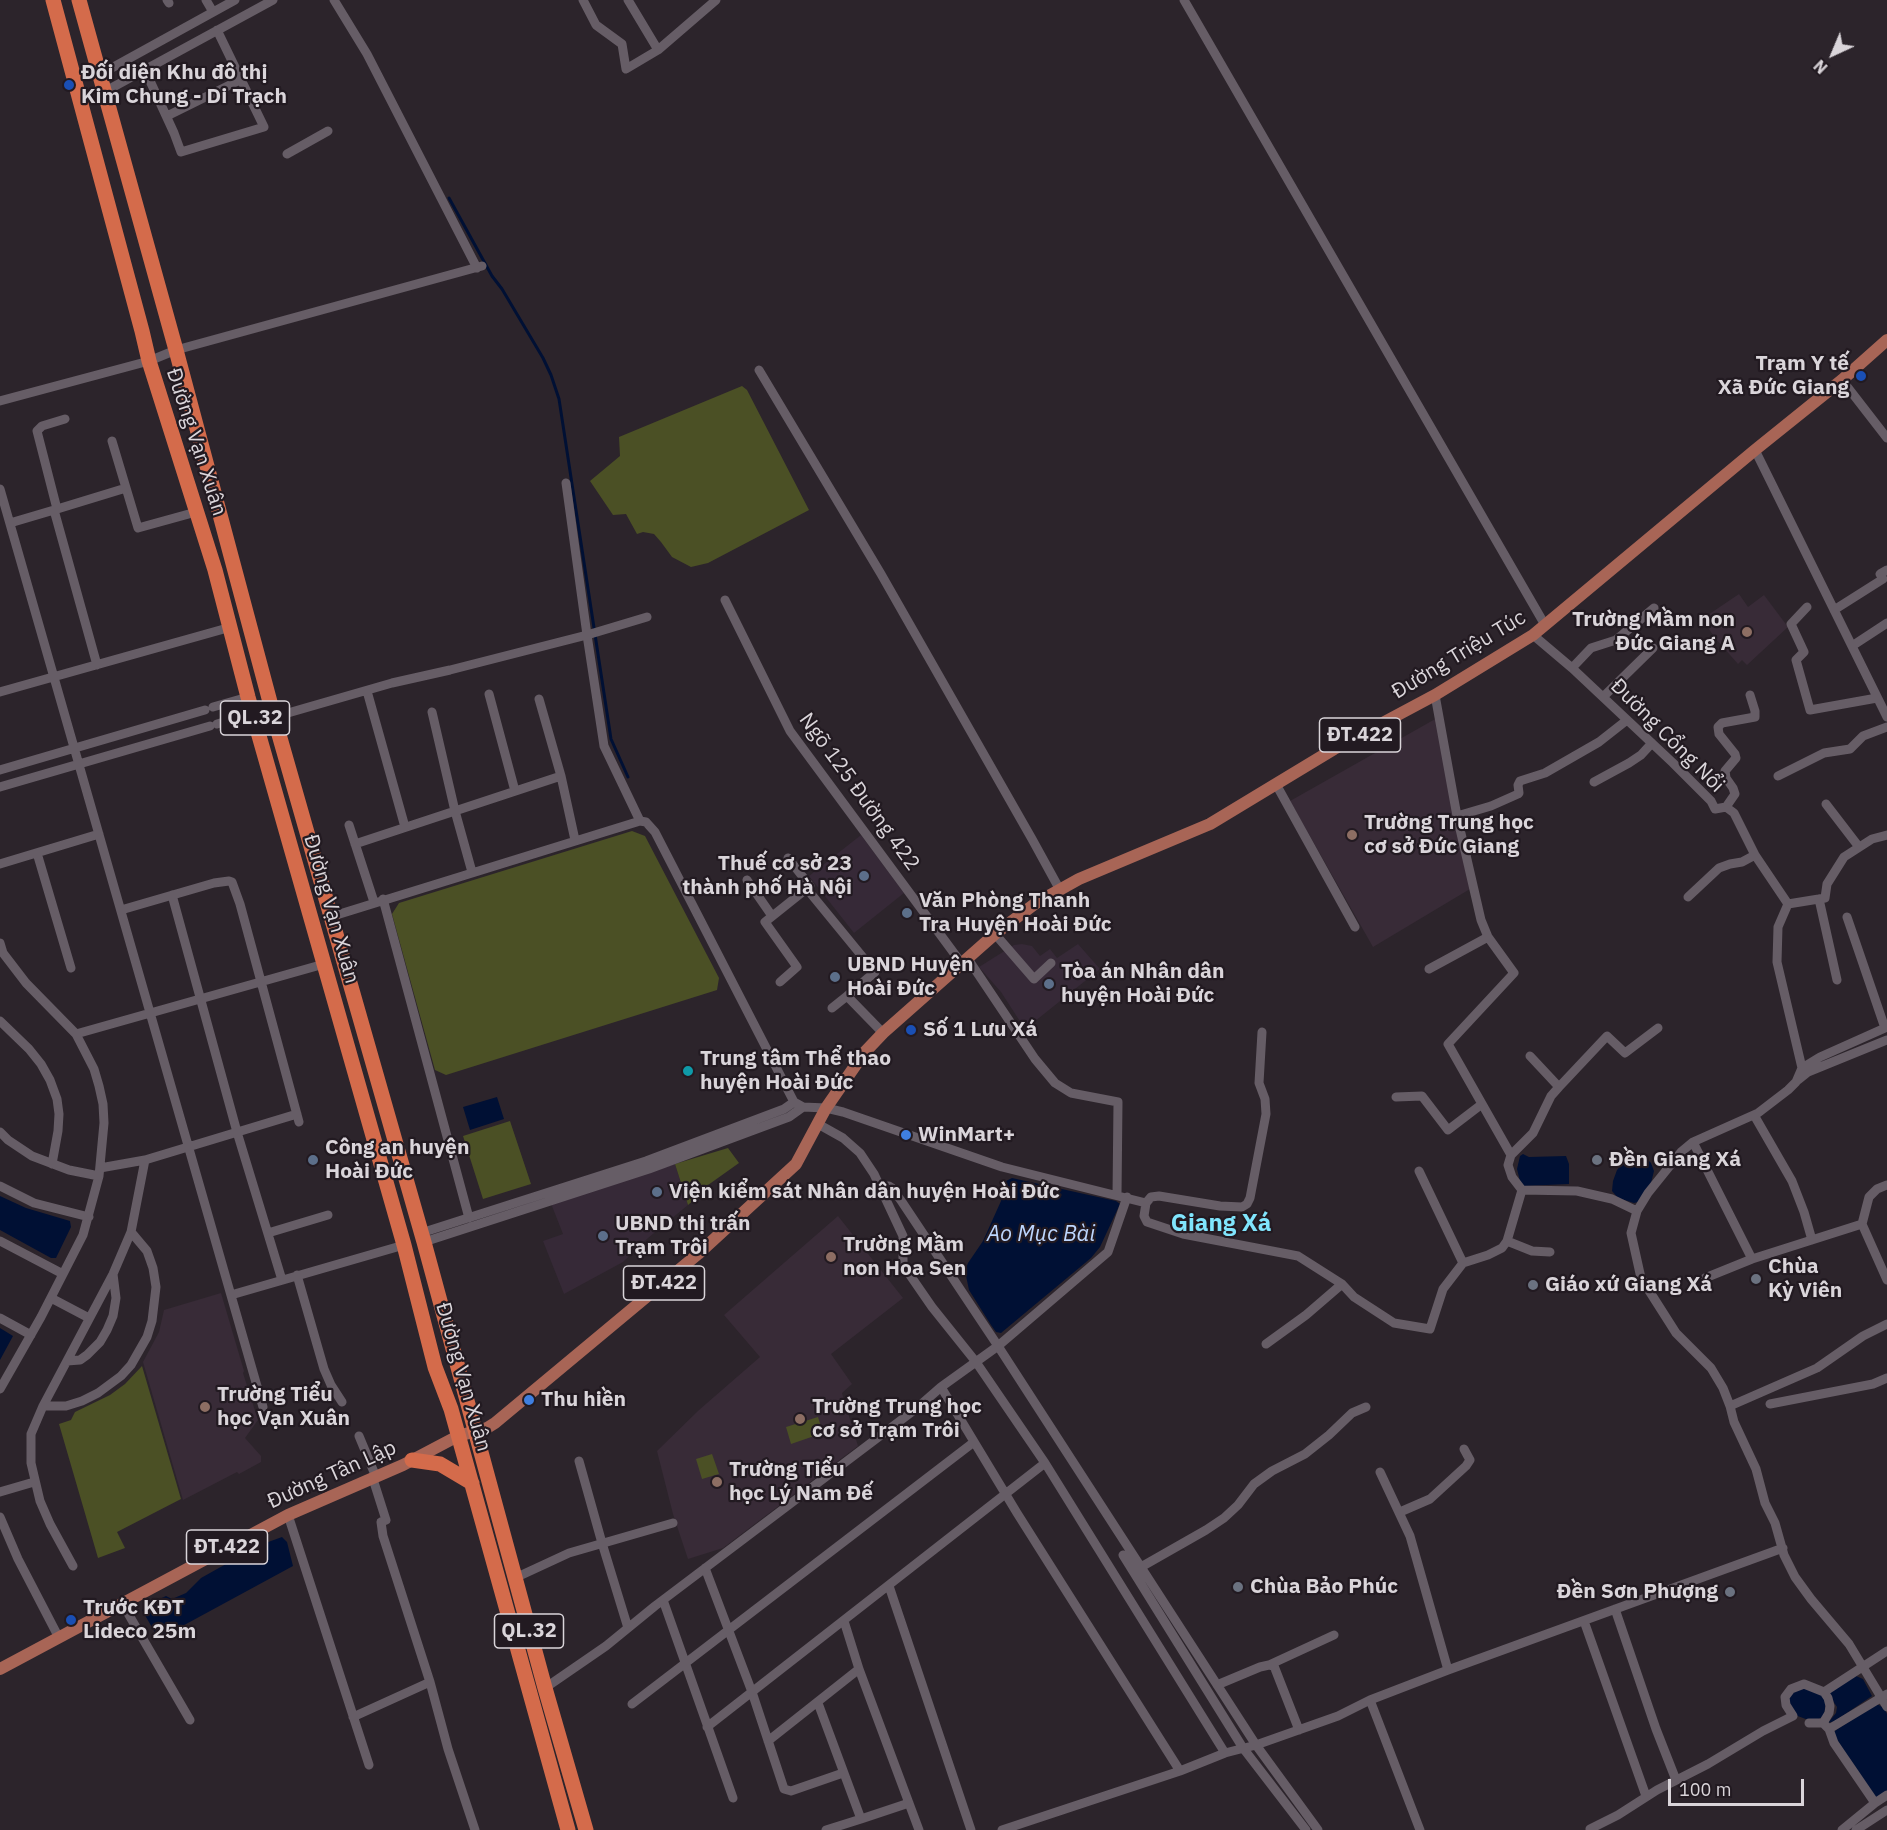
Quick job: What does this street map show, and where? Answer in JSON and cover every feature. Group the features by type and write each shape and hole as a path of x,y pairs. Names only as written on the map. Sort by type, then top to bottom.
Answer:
{"highway":[{"name":"Đường Vạn Xuân","path":"53,0 149,361 231,627 248,697 404,1245 435,1367 451,1409 568,1830"},
{"name":"Đường Vạn Xuân","path":"79,0 274,717 422,1238 586,1830"},
{"path":"358,1085 377,1079"},
{"path":"412,1460 440,1464 472,1483"}],"main road":[{"name":"Đường Triệu Túc","path":"826,1108 864,1053 883,1033 996,934 1036,903 1078,879 1210,824 1277,786 1334,749 1435,695 1533,635 1886,343"},
{"name":"ĐT.422","path":"458,1436 487,1428 501,1418 698,1254 796,1164 826,1108"},
{"name":"Đường Tân Lập","path":"0,1669 288,1515 375,1478 458,1436"}],"street":[{"path":"206,0 213,12"},
{"path":"99,75 235,0"},
{"path":"104,92 273,0"},
{"path":"0,400 149,361 176,350 480,267 367,54 334,0"},
{"path":"583,0 596,25 622,44 626,69 658,50 712,1"},
{"path":"628,0 658,50"},
{"path":"1184,0 1545,625"},
{"path":"146,70 181,152 269,126 217,30"},
{"path":"156,45 164,58"},
{"path":"167,116 242,78"},
{"path":"287,154 328,131"},
{"path":"759,370 880,574 1060,890"},
{"path":"1842,380 1887,438"},
{"path":"65,419 42,426 37,432 97,665"},
{"path":"112,441 138,528 196,512"},
{"path":"1755,450 1887,717"},
{"path":"566,483 604,746 640,820"},
{"path":"10,523 126,488"},
{"path":"0,489 263,1407"},
{"path":"1834,610 1883,579 1880,574 1887,570"},
{"name":"Ngõ 125 Đường 422","path":"725,600 790,731 965,961 1046,1075 1071,1093 1118,1102 1122,1196"},
{"path":"1807,607 1791,624 1804,652 1796,660 1810,710 1877,698"},
{"path":"1572,668 1591,648 1617,640 1654,608"},
{"path":"274,717 588,635 647,617"},
{"path":"1852,646 1887,623"},
{"path":"0,692 231,627"},
{"name":"Đường Cổng Nổi","path":"1533,635 1652,743 1710,801 1715,809 1726,807 1734,813 1755,855 1788,904"},
{"path":"1603,697 1653,648"},
{"path":"367,691 405,827"},
{"path":"489,694 514,791"},
{"path":"1435,695 1457,816 1480,920 1488,938 1514,973 1448,1044 1511,1155"},
{"path":"1726,807 1735,794 1726,778 1725,771 1736,758 1719,734 1718,727 1722,723 1755,717 1750,695"},
{"path":"0,770 248,697"},
{"path":"539,699 561,776 575,840"},
{"path":"432,712 472,872"},
{"path":"0,787 254,713"},
{"path":"1457,816 1491,806 1520,793 1518,785 1520,782 1545,773 1599,742 1627,720"},
{"path":"1778,776 1824,753 1850,749 1863,736 1887,727"},
{"path":"1594,782 1641,755 1652,743"},
{"path":"355,844 561,776"},
{"path":"1277,786 1355,927"},
{"path":"1826,804 1859,847"},
{"path":"330,917 640,820 646,822 655,832 794,1102 802,1107 826,1108 1002,1167 1146,1203"},
{"path":"349,825 378,901 469,1218"},
{"path":"0,864 99,834"},
{"path":"1802,1068 1777,962 1778,927 1788,904 1825,898 1827,884 1844,857 1872,839 1887,835"},
{"path":"37,853 71,968"},
{"path":"1688,897 1719,868 1742,862 1755,855"},
{"path":"780,982 797,968 765,922 810,886 788,858"},
{"path":"747,880 772,916"},
{"path":"0,1132 22,1150 52,1164 99,1172 237,1132 298,1118 232,882 214,883 121,910"},
{"path":"807,889 875,972 832,1008"},
{"path":"172,895 237,1132 282,1280"},
{"path":"1819,899 1837,980"},
{"path":"1796,1082 1802,1068 1820,1057 1886,1027 1847,917"},
{"path":"996,934 1034,979 1051,963"},
{"path":"1429,969 1488,938"},
{"path":"0,1389 76,1250 89,1217 99,1172 104,1123 103,1104 94,1069 76,1034 26,983 1,950"},
{"path":"76,1034 324,964"},
{"path":"848,996 883,1033"},
{"path":"0,1022 29,1049 41,1064 57,1099 58,1131 52,1164"},
{"path":"1522,1190 1512,1177 1508,1165 1511,1155 1533,1133 1551,1096 1559,1086 1607,1036 1625,1053 1658,1028"},
{"path":"1262,1032 1259,1083 1265,1099 1266,1114 1251,1198 1242,1207 1220,1206 1159,1196 1151,1197 1146,1203 1144,1216 1147,1222 1183,1234 1298,1256 1342,1284 1354,1298 1394,1323 1430,1329 1443,1289 1463,1263 1488,1255 1502,1248 1507,1241 1522,1190"},
{"path":"1887,1040 1808,1072 1754,1115 1693,1142 1681,1152 1648,1193 1637,1211 1630,1233 1641,1278 1676,1333 1711,1368 1723,1388 1734,1422 1756,1469 1765,1503 1775,1523 1784,1555 1795,1577 1850,1644 1884,1696 1887,1707"},
{"path":"1530,1056 1559,1086"},
{"path":"1396,1097 1422,1096 1448,1130 1482,1104"},
{"path":"422,1238 469,1218 646,1161 784,1109 794,1102"},
{"path":"422,1238 649,1169 789,1117 802,1107"},
{"path":"1754,1115 1792,1181 1812,1240"},
{"path":"818,1124 843,1138 860,1153 880,1187 903,1236 903,1265 932,1307 976,1362 1045,1463 1225,1753"},
{"path":"1693,1142 1752,1259"},
{"path":"73,1566 50,1524 34,1482 30,1449 31,1434 43,1406 113,1274 131,1232 145,1160"},
{"path":"1419,1171 1463,1263"},
{"path":"1887,1185 1877,1189 1869,1197 1862,1224 1887,1280"},
{"path":"0,1186 34,1203 89,1217"},
{"path":"880,1187 892,1188 917,1224 1256,1745 1318,1830"},
{"path":"1522,1190 1578,1191 1612,1199 1637,1211"},
{"path":"545,1688 606,1646 663,1600 917,1408 941,1387 998,1346 1108,1252 1122,1196"},
{"path":"268,1233 328,1215"},
{"path":"903,1236 917,1224"},
{"path":"1705,1278 1752,1259 1862,1224"},
{"path":"43,1406 66,1406 98,1393 126,1370 139,1352 152,1321 156,1287 147,1251 131,1232"},
{"path":"0,1241 63,1274"},
{"path":"1507,1241 1532,1251 1550,1252"},
{"path":"231,1295 404,1245"},
{"path":"67,1361 80,1360 87,1355 100,1342 107,1330 113,1316 116,1298 113,1274"},
{"path":"297,1275 324,1369 342,1402"},
{"path":"1266,1344 1306,1316 1342,1284"},
{"path":"51,1298 89,1318"},
{"path":"0,1318 31,1335"},
{"path":"1730,1406 1817,1368 1863,1336 1887,1324"},
{"path":"1770,1404 1873,1384 1887,1378"},
{"path":"941,1387 1180,1771"},
{"path":"1141,1567 1224,1518 1238,1505 1254,1484 1272,1471 1305,1454 1352,1413 1366,1407"},
{"path":"359,1436 375,1478 386,1520 381,1522 383,1536 475,1830"},
{"path":"632,1704 974,1442"},
{"path":"1400,1512 1430,1499 1466,1466 1470,1460 1464,1449"},
{"path":"579,1461 628,1628"},
{"path":"707,1726 1045,1463"},
{"path":"1380,1472 1410,1536 1448,1670"},
{"path":"0,1492 34,1482"},
{"path":"288,1515 369,1765"},
{"path":"0,1517 18,1559 58,1636"},
{"path":"515,1578 569,1553 673,1523"},
{"path":"1002,1830 1338,1716 1370,1700 1448,1670 1783,1548"},
{"path":"1123,1555 1243,1748 1306,1830"},
{"path":"705,1568 752,1692 782,1786 786,1791 791,1791 843,1773"},
{"path":"889,1586 970,1830"},
{"path":"663,1600 733,1798"},
{"path":"122,1603 190,1720"},
{"path":"1615,1609 1676,1780"},
{"path":"844,1621 859,1669 919,1830"},
{"path":"1584,1621 1646,1796"},
{"path":"1217,1685 1249,1670 1269,1665 1334,1635"},
{"path":"1824,1692 1887,1651"},
{"path":"1269,1665 1277,1669 1299,1730"},
{"path":"768,1741 859,1669"},
{"path":"353,1717 430,1682"},
{"path":"1590,1829 1793,1716 1785,1701 1787,1692 1804,1684 1824,1692 1830,1706 1826,1726 1834,1743 1875,1803"},
{"path":"1809,1723 1826,1726 1884,1696"},
{"path":"1370,1700 1420,1830"},
{"path":"818,1703 861,1819"},
{"path":"1842,1830 1887,1795"},
{"path":"826,1830 909,1803"},
{"path":"1856,1830 1887,1810"}],"shaded area":[{"name":"Trường Mầm non Đức Giang A","path":"1739,594 1748,607 1764,595 1788,627 1747,665 1742,660 1738,664 1702,619"},
{"path":"1437,718 1470,889 1373,947 1290,801"},
{"path":"861,835 904,893 854,933 809,876"},
{"path":"1078,944 1100,969 1029,1026 1023,1026 1001,992 979,967 1014,945 1032,946 1040,956 1050,949 1057,958"},
{"name":"UBND thị trấn Trạm Trôi","path":"675,1164 688,1205 623,1262 564,1294 543,1241 563,1234 550,1201"},
{"path":"838,1216 903,1298 831,1354 852,1384 842,1393 858,1446 830,1467 816,1471 817,1477 723,1548 688,1559 673,1514 657,1451 699,1410 760,1357 724,1315"},
{"name":"Trường Tiểu học Vạn Xuân","path":"221,1293 258,1420 245,1438 261,1456 261,1462 183,1500 143,1362 159,1332 164,1310"}],"green space":[{"path":"742,386 747,390 809,510 708,563 691,567 672,557 654,534 643,532 637,534 626,514 613,515 590,481 620,456 619,437"},
{"path":"632,831 645,836 719,978 717,990 446,1075 435,1070 392,914 399,903"},
{"path":"510,1121 531,1184 483,1199 463,1136"},
{"path":"728,1148 739,1163 694,1195 696,1198 688,1205 675,1164"},
{"path":"142,1366 181,1499 117,1532 125,1548 98,1558 59,1424 71,1420 75,1412 110,1395 125,1384"},
{"path":"818,1417 823,1433 791,1444 786,1427"},
{"path":"712,1454 719,1474 702,1479 696,1459"}],"water":[{"path":"497,1097 504,1119 470,1130 463,1107"},
{"path":"1523,1154 1529,1157 1566,1156 1569,1164 1569,1184 1523,1186 1517,1169 1520,1156"},
{"path":"1635,1157 1647,1159 1654,1171 1651,1183 1638,1202 1634,1203 1618,1198 1612,1191 1617,1170 1625,1161"},
{"name":"Ao Mục Bài","path":"1012,1178 1116,1201 1120,1204 1100,1247 1091,1258 1001,1333 996,1332 969,1290 965,1271 983,1241 1001,1201 1006,1181"},
{"path":"0,1196 26,1208 70,1221 71,1227 56,1258 51,1258 0,1230"},
{"path":"0,1328 13,1336 0,1360"},
{"path":"282,1537 287,1542 293,1566 164,1636 157,1636 142,1610 147,1605 166,1596 172,1599 186,1593 201,1578 260,1545"},
{"path":"1856,1676 1863,1679 1872,1696 1835,1721 1828,1723 1836,1713 1837,1707 1829,1695 1830,1690"},
{"path":"1800,1686 1821,1693 1826,1702 1824,1716 1811,1721 1795,1715 1788,1704 1788,1692"},
{"path":"1877,1704 1884,1708 1887,1714 1887,1791 1873,1798 1833,1733"}],"waterway":[{"path":"449,198 492,276 543,358 559,399 611,739 628,777"}],"place":[{"name":"Đối diện Khu đô thị Kim Chung - Di Trạch","path":"69,85"},
{"name":"Trạm Y tế Xã Đức Giang","path":"1861,376"},
{"name":"Trường Mầm non Đức Giang A","path":"1747,632"},
{"name":"Trường Trung học cơ sở Đức Giang","path":"1352,835"},
{"name":"Thuế cơ sở 23 thành phố Hà Nội","path":"864,876"},
{"name":"Văn Phòng Thanh Tra Huyện Hoài Đức","path":"907,913"},
{"name":"UBND Huyện Hoài Đức","path":"835,977"},
{"name":"Tòa án Nhân dân huyện Hoài Đức","path":"1049,984"},
{"name":"Số 1 Lưu Xá","path":"911,1030"},
{"name":"Trung tâm Thể thao huyện Hoài Đức","path":"688,1071"},
{"name":"WinMart+","path":"906,1135"},
{"name":"Công an huyện Hoài Đức","path":"313,1160"},
{"name":"Đền Giang Xá","path":"1597,1160"},
{"name":"Viện kiểm sát Nhân dân huyện Hoài Đức","path":"657,1192"},
{"name":"UBND thị trấn Trạm Trôi","path":"603,1236"},
{"name":"Trường Mầm non Hoa Sen","path":"831,1257"},
{"name":"Chùa Kỳ Viên","path":"1756,1279"},
{"name":"Giáo xứ Giang Xá","path":"1533,1285"},
{"name":"Thu hiền","path":"529,1400"},
{"name":"Trường Tiểu học Vạn Xuân","path":"205,1407"},
{"name":"Trường Trung học cơ sở Trạm Trôi","path":"800,1419"},
{"name":"Trường Tiểu học Lý Nam Đế","path":"717,1482"},
{"name":"Chùa Bảo Phúc","path":"1238,1587"},
{"name":"Đền Sơn Phượng","path":"1730,1592"},
{"name":"Trước KĐT Lideco 25m","path":"71,1620"}],"district":[{"name":"Giang Xá","path":"1221,1224"}]}
